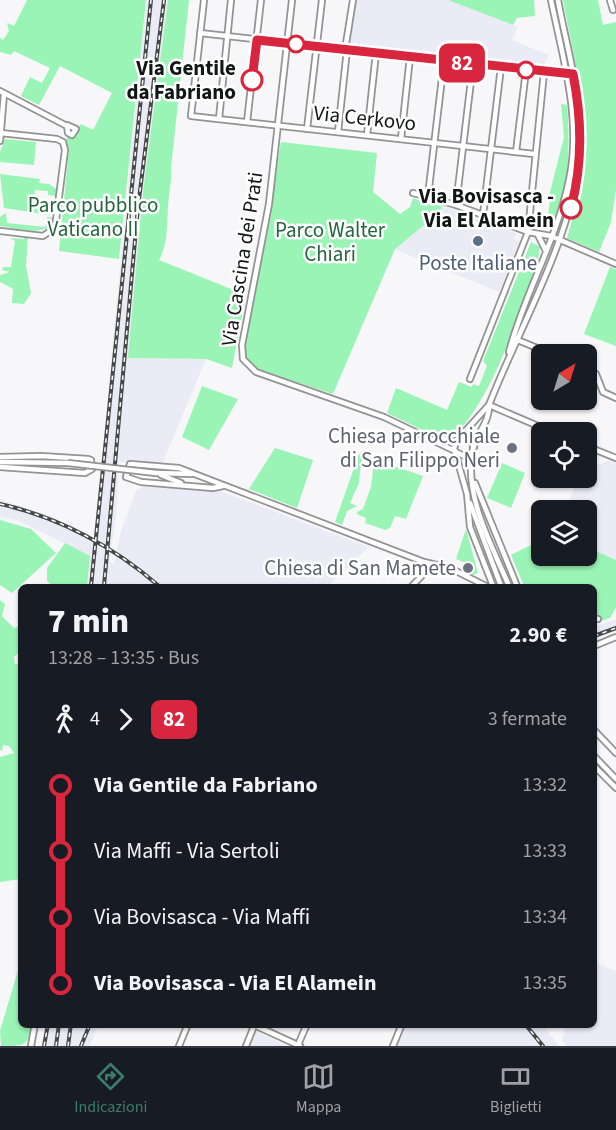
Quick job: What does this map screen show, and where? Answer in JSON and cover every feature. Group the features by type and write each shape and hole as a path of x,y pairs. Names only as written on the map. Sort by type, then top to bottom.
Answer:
{"street":[{"path":"204,0 200,33 501,68 573,74"},
{"path":"219,119 231,0"},
{"path":"247,122 261,0"},
{"path":"278,126 292,0"},
{"path":"307,129 322,0"},
{"path":"338,132 353,0"},
{"path":"501,584 467,494 456,452 458,440 489,405 515,339 567,191 572,158 573,113 551,0"},
{"path":"515,339 572,204 579,161 580,117 558,0"},
{"path":"610,0 613,10"},
{"name":"Via Cerkovo","path":"200,33 191,116 534,154"},
{"path":"367,135 376,53"},
{"path":"401,139 410,57"},
{"path":"428,196 444,61"},
{"path":"456,205 473,64"},
{"path":"483,215 501,68"},
{"path":"516,152 526,70"},
{"path":"470,379 528,232 544,72"},
{"path":"0,141 2,93 66,125"},
{"name":"Via Cascina dei Prati","path":"278,126 269,204 242,345 241,353 245,363 256,372 331,396 443,444 456,452"},
{"path":"0,231 43,236 55,228 65,150 63,142 57,139 1,133"},
{"path":"413,193 456,205 538,236 551,236 616,264"},
{"path":"538,236 546,251"},
{"path":"515,339 531,345"},
{"path":"597,377 603,392 616,398"},
{"path":"489,405 531,423"},
{"path":"489,405 489,413 472,453 473,477 480,515 508,584"},
{"path":"443,444 470,440 474,447"},
{"path":"597,450 616,458"},
{"path":"456,452 464,456 472,453"},
{"path":"41,456 88,459 91,460 92,470 85,473 0,462 41,456"},
{"path":"0,462 68,463 156,473 196,474"},
{"path":"223,486 133,480 126,477 126,468 130,464 179,468 432,565 450,568 480,584"},
{"path":"156,473 184,484"},
{"path":"193,485 198,480 196,474"},
{"path":"473,477 516,584"},
{"path":"467,494 468,516 492,584"},
{"path":"414,584 432,565"},
{"path":"475,581 482,577 486,567"},
{"path":"597,645 616,637"},
{"path":"597,733 616,753"},
{"path":"597,759 616,779"},
{"path":"597,769 616,788"},
{"path":"31,1045 34,1028"},
{"path":"179,1046 187,1028"},
{"path":"246,1046 252,1028"},
{"path":"260,1028 299,1046 306,1028"},
{"path":"393,1046 400,1028"}],"shaded area":[{"path":"146,0 168,0 143,192 129,358 206,359 163,462 119,462 116,518 109,562 114,564 121,531 136,491 142,487 220,491 369,547 330,584 87,584 90,556 19,521 0,517 0,500 52,517 94,538"},
{"path":"355,0 448,0 518,27 512,40 549,55 542,69 348,45"},
{"path":"442,205 516,233 514,239 520,241 499,292 394,249 440,212"},
{"path":"609,460 616,462 616,560 597,551 597,500 569,500 574,488 597,488 597,465"},
{"path":"616,619 616,631 597,638 597,626"},
{"path":"597,963 616,971 616,1046 566,1046 562,1040 565,1028 597,1028"},
{"path":"44,1028 98,1028 89,1046 42,1046"},
{"path":"405,1028 545,1028 559,1046 397,1046"},
{"path":"256,1031 287,1046 250,1046"}],"green space":[{"name":"Parco pubblico Vaticano II","path":"27,0 146,0 119,259 59,251 69,149 66,139 68,136 74,137 81,124 93,130 112,93 60,66 39,105 21,96 30,77 42,83 50,68 14,51 11,55 0,52 0,38 3,40 9,31 7,23 14,26"},
{"path":"168,0 189,0 166,237 159,260 246,295 232,368 206,359 128,358 143,192"},
{"path":"448,0 534,0 535,16 517,18 513,25"},
{"path":"563,0 598,0 603,25 616,22 616,189 611,222 599,252 567,238 577,202 585,141 578,77"},
{"path":"561,104 567,105 569,135 567,170 561,203 547,229 537,227 534,223 535,213 548,215 550,201 548,200 564,137"},
{"path":"5,139 36,142 34,165 0,162 0,152"},
{"name":"Parco Walter Chiari","path":"281,142 377,153 373,192 400,214 410,207 413,198 431,205 443,203 440,212 395,249 333,394 254,368 244,354"},
{"path":"0,174 40,179 39,183 49,184 58,190 57,196 48,195 48,191 35,190 34,199 52,201 50,215 4,208"},
{"path":"6,213 7,223 45,227 47,217 55,218 46,228 32,231 0,226 0,217"},
{"path":"28,236 26,266 31,293 24,304 12,303 13,289 0,282 0,275 10,272 2,270 3,267 11,267 15,241 10,238 24,239"},
{"path":"531,242 540,247 537,266 512,333 482,398 470,418 455,436 439,438 387,413 396,388 447,410 459,382 472,387 473,384 479,386 487,366 483,361"},
{"path":"610,267 616,269 616,346 584,334"},
{"path":"202,386 238,399 209,450 182,437"},
{"path":"275,448 313,460 297,508 249,489"},
{"path":"359,454 423,476 406,519 395,516 390,528 385,530 365,523 366,518 357,514 363,509 371,487 374,462 361,461 359,483 350,503 357,506 347,511 342,525 335,522"},
{"path":"502,463 525,473 511,508 487,498"},
{"path":"0,520 31,529 56,553 22,584 18,584 18,588 12,593 0,585"},
{"path":"466,529 478,573 471,576 463,570 470,572 473,566 456,559"},
{"path":"65,543 90,556 87,584 51,584 47,581 47,568"},
{"path":"531,545 531,566 597,566 597,551 616,560 616,607 610,618 599,622 597,584 523,584 511,555"},
{"path":"0,600 5,604 2,616 14,628 18,627 18,653 14,657 15,664 18,664 18,879 0,882 0,757 14,753 9,746 3,745 2,751 0,750"},
{"path":"18,970 18,1028 32,1028 27,1041 16,1046 1,1046 0,1031"}],"railway":[{"path":"91,584 151,0"},
{"path":"104,584 138,207 164,0"},
{"path":"0,504 43,517 85,535 157,584"},
{"path":"597,635 616,628"},
{"path":"44,1046 47,1028"},
{"path":"56,1046 58,1028"},
{"path":"68,1046 70,1028"},
{"path":"81,1046 88,1028"},
{"path":"528,1028 543,1046"}],"bus line":[{"name":"82","path":"252,80 257,40 573,74 579,111 580,153 571,208"}],"place":[{"name":"Via Gentile da Fabriano","path":"252,80"},
{"name":"Via Bovisasca - Via El Alamein","path":"571,208"},
{"name":"Poste Italiane","path":"478,241"},
{"name":"Chiesa parrocchiale di San Filippo Neri","path":"512,448"},
{"name":"Chiesa di San Mamete","path":"468,568"}]}
